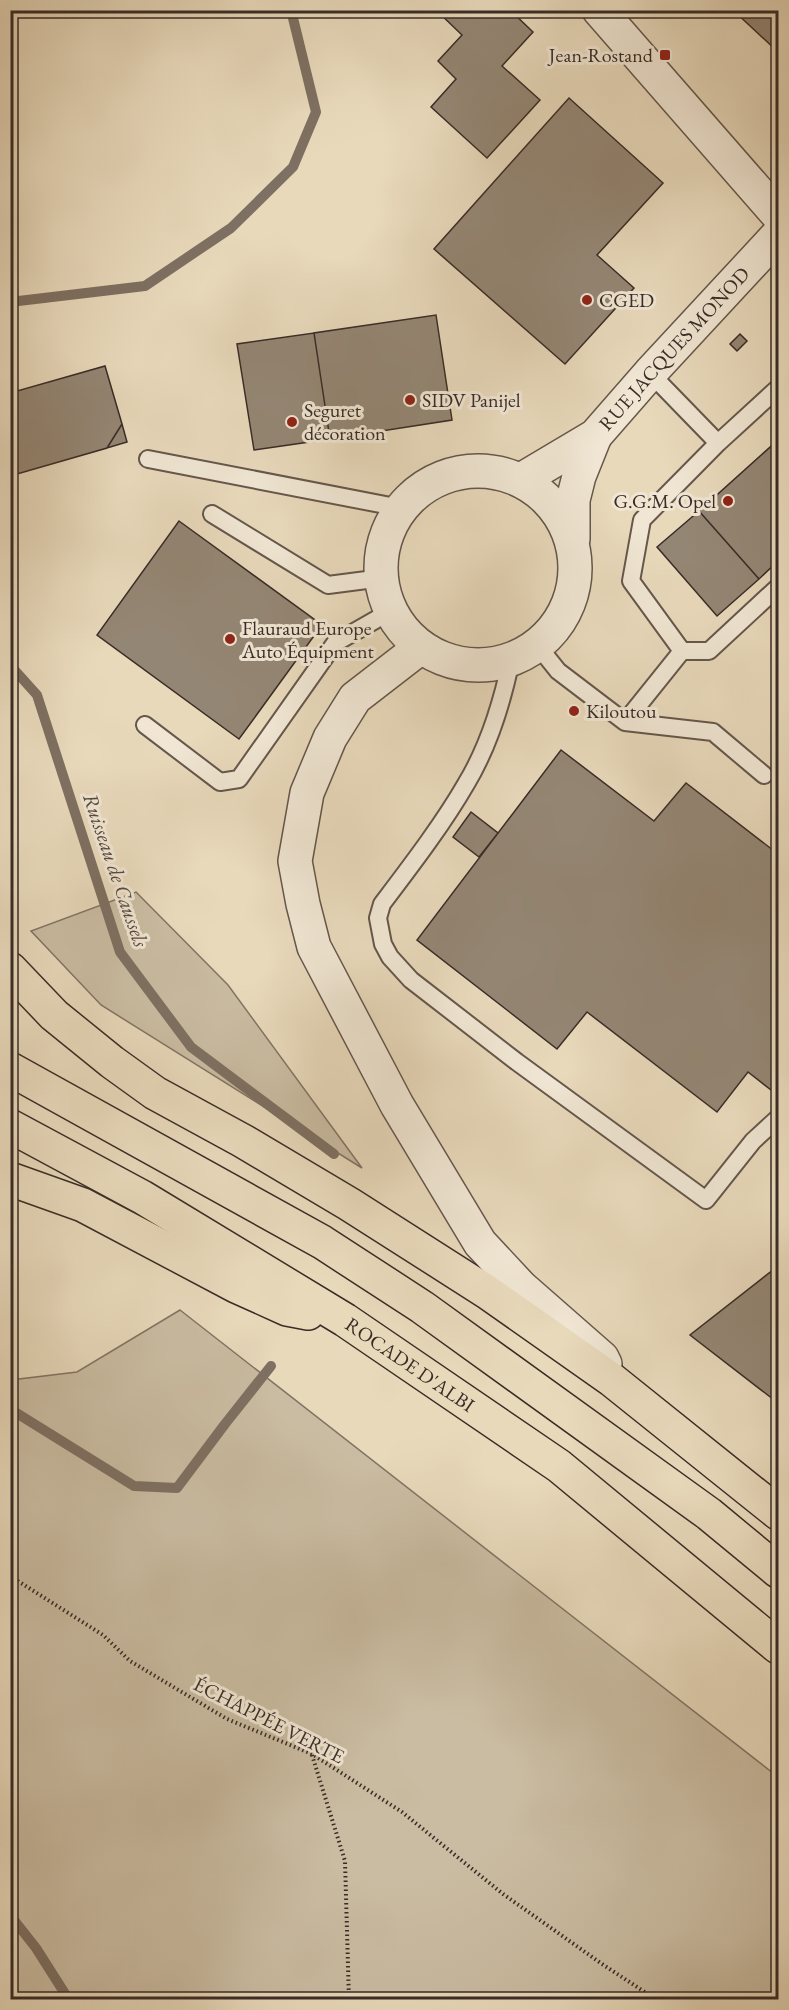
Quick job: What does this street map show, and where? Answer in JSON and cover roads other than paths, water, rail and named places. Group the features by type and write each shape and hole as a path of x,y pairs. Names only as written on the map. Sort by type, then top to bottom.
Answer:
{"highway":[{"path":"10,969 54,1015 155,1093 243,1140 487,1292 612,1380 778,1513"},
{"path":"10,1070 322,1242 422,1307 710,1514 778,1572"},
{"name":"ROCADE D'ALBI","path":"10,1126 142,1197 345,1320 560,1466 778,1647"},
{"path":"10,1179 83,1205 236,1286 287,1309 345,1320"}],"street":[{"path":"599,10 778,215"},
{"name":"RUE JACQUES MONOD","path":"595,436 778,235"},
{"path":"521,480 595,436"},
{"path":"573,543 559,513 548,500 521,480 484,471 465,471 447,476 430,483 414,495 401,508 391,524 381,560 382,578 390,611 404,631 421,647 437,657 474,666 493,665 524,653 557,625 571,600 575,581 573,501 579,476 595,436"},
{"path":"421,647 355,698 330,738 307,793 295,861 308,925 314,947 397,1105 480,1243 521,1287 602,1358 612,1380"}],"lane":[{"path":"651,373 718,443"},
{"path":"682,651 632,581 642,520 718,443 778,388"},
{"path":"148,459 401,508"},
{"path":"212,514 328,585 382,578"},
{"path":"682,651 709,651 778,587"},
{"path":"145,725 220,782 239,779 335,643 390,611"},
{"path":"625,722 682,651"},
{"path":"764,775 713,732 625,722 558,671 524,653 467,784 382,904 378,918 383,944 390,957 411,980 508,1055 706,1200 753,1141 778,1118"}],"waterway":[{"name":"Ruisseau de Caussels","path":"10,302 145,286 231,228 293,167 316,112 291,10"},
{"name":"Ruisseau de Caussels","path":"10,665 37,695 120,952 191,1047 334,1154"},
{"name":"Ruisseau de Caussels","path":"10,1409 134,1486 177,1488 271,1366"},
{"name":"Ruisseau de Caussels","path":"10,1915 36,1948 69,2000"}],"place":[{"name":"Jean-Rostand","path":"665,55"},
{"name":"CGED","path":"587,300"},
{"name":"SIDV Panijel","path":"410,400"},
{"name":"Seguret décoration","path":"292,422"},
{"name":"G.G.M. Opel","path":"728,501"},
{"name":"Flauraud Europe Auto Équipment","path":"230,639"},
{"name":"Kiloutou","path":"574,711"}]}
